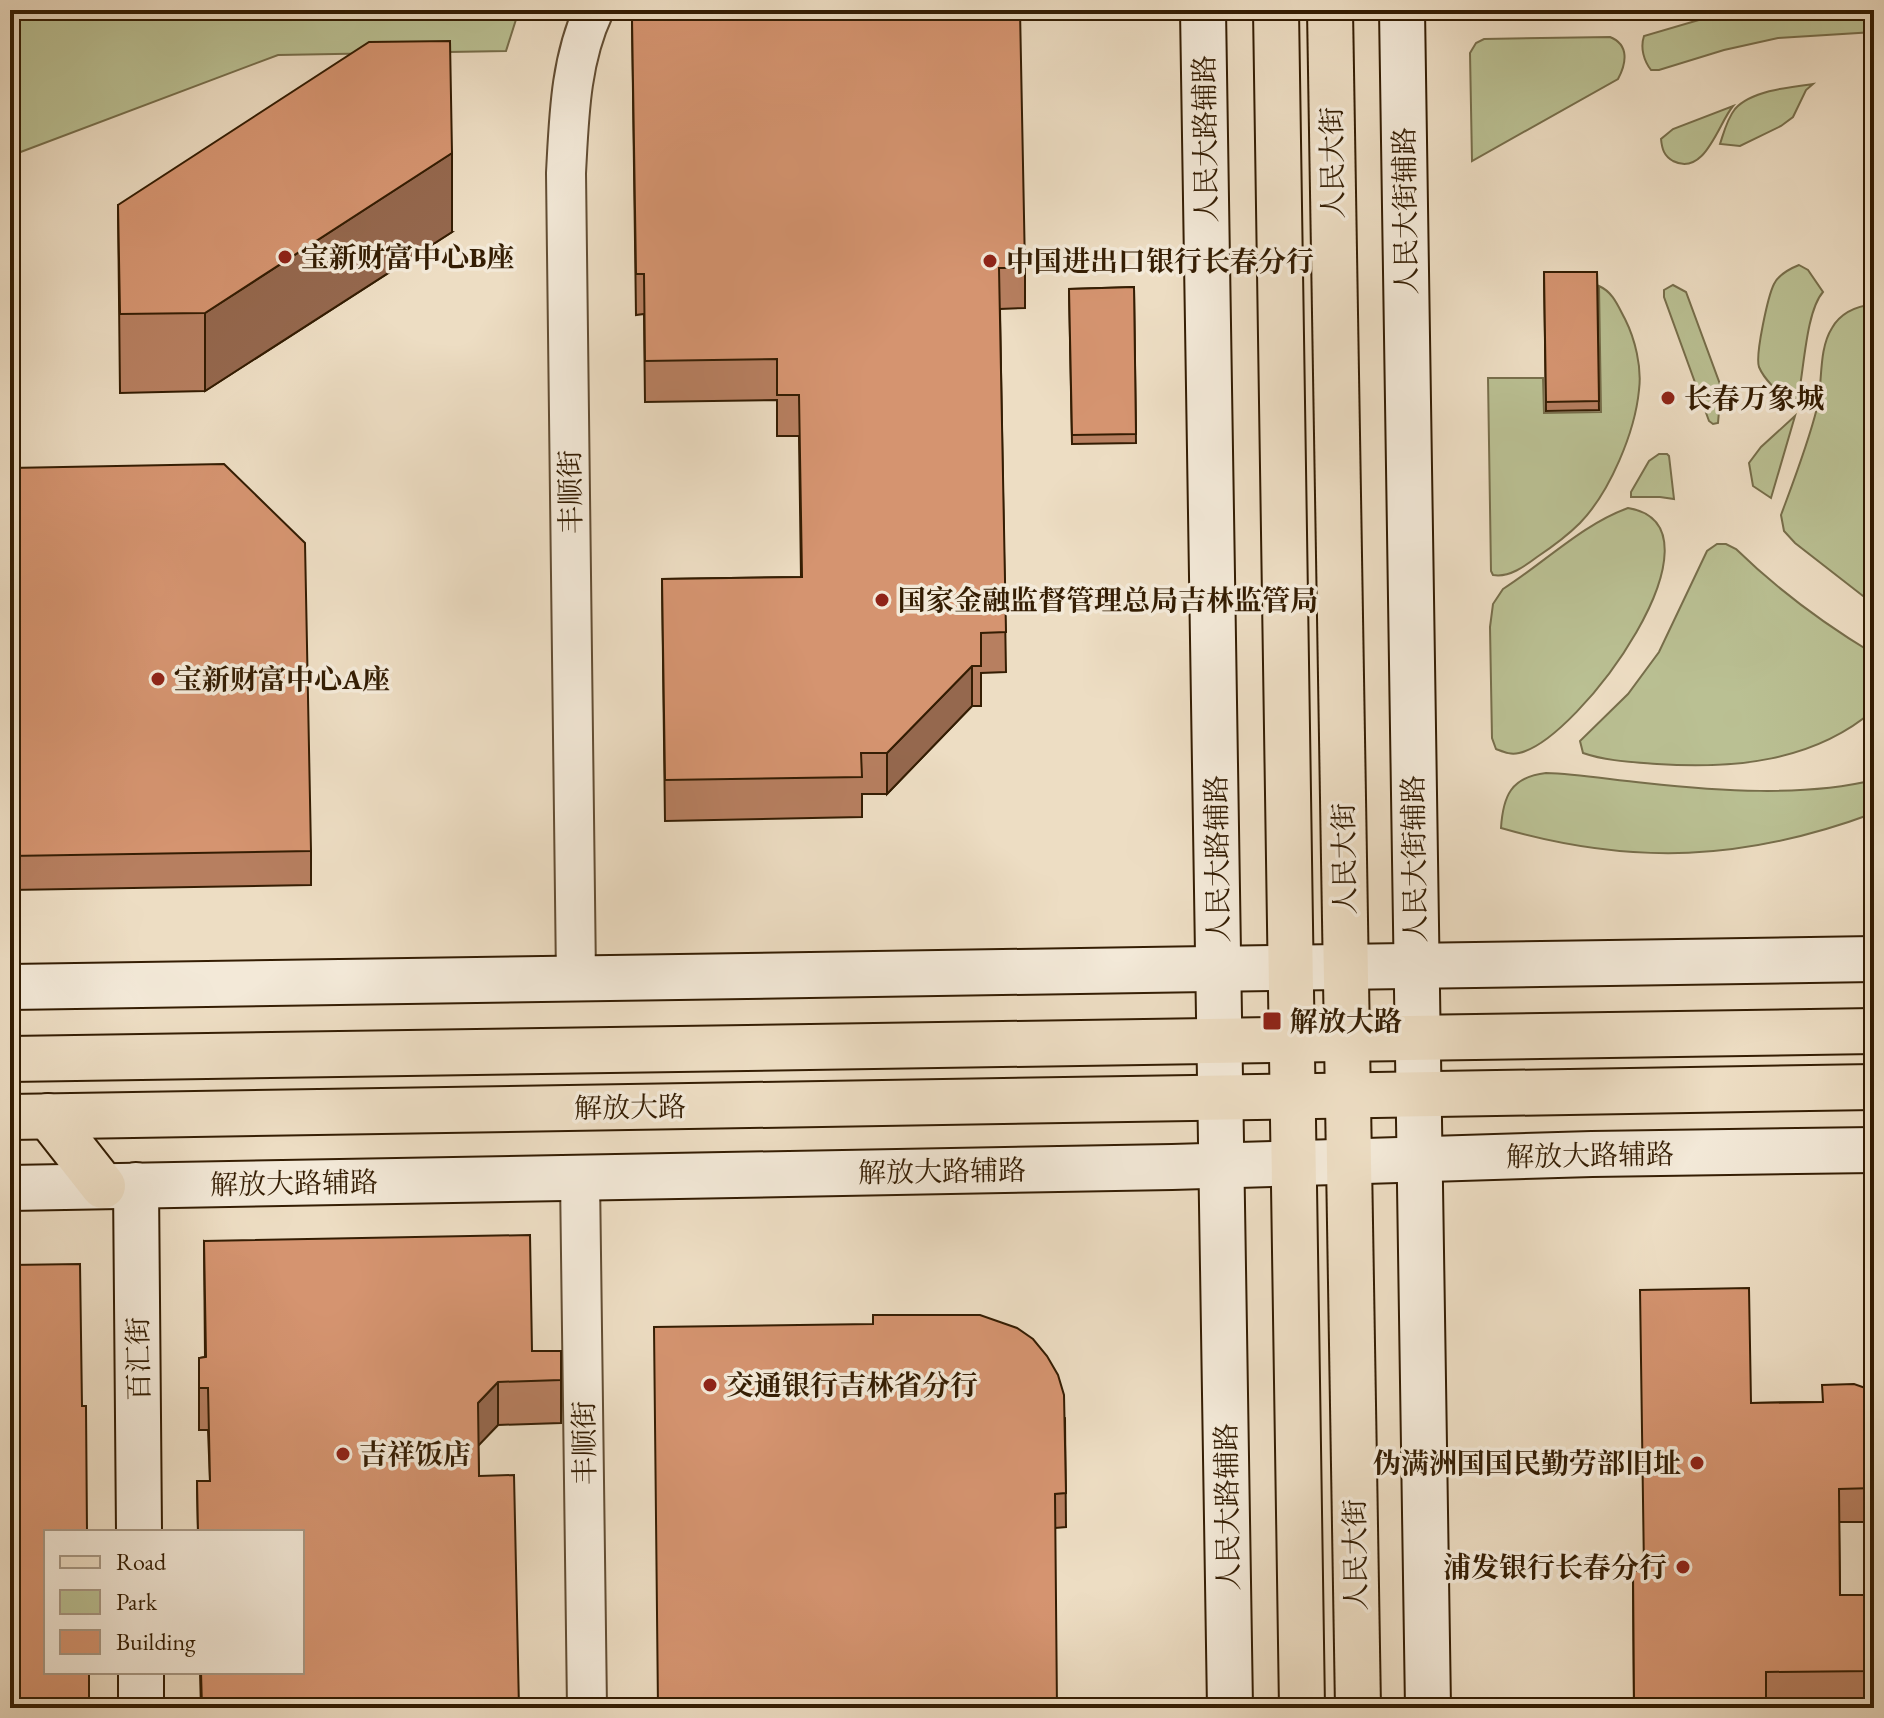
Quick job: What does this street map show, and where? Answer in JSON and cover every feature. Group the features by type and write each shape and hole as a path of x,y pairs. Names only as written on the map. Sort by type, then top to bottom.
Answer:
{"main road":[{"name":"人民大街","path":"1276,10 1302,1708"},
{"name":"人民大街","path":"1330,10 1358,1708"},
{"name":"解放大路","path":"10,1059 1874,1031"},
{"name":"解放大路","path":"29,1116 1874,1087"},
{"path":"29,1116 119,1186"}],"street":[{"name":"丰顺街","path":"576,977 566,173 570,92 584,31 594,10"},
{"name":"人民大路辅路","path":"1203,10 1230,1708"},
{"name":"人民大街辅路","path":"1402,10 1428,1708"},
{"path":"10,987 1874,959"},
{"name":"解放大路辅路","path":"10,1188 1874,1150"},
{"name":"丰顺街","path":"580,1178 587,1708"},
{"name":"百汇街","path":"119,1186 139,1530"},
{"path":"141,1674 141,1708"}],"green space":[{"path":"10,10 519,10 506,51 278,55 10,156"},
{"path":"1771,11 1874,11 1874,32 1778,38 1724,50 1659,70 1651,70 1645,58 1642,45 1644,36 1709,17"},
{"path":"1610,37 1621,45 1624,55 1618,79 1472,161 1470,53 1476,43 1484,39"},
{"path":"1813,84 1806,90 1793,117 1781,126 1740,146 1720,144 1730,117 1742,103 1771,91"},
{"path":"1733,106 1709,146 1694,162 1684,164 1673,161 1666,154 1661,139 1673,129"},
{"path":"1799,265 1808,270 1823,292 1809,327 1798,398 1790,400 1761,372 1758,360 1774,284 1785,272"},
{"path":"1673,285 1686,292 1721,387 1718,423 1709,421 1664,297 1664,290"},
{"path":"1599,286 1612,296 1620,309 1632,335 1639,363 1637,407 1626,442 1611,478 1580,523 1522,567 1505,575 1493,575 1488,378 1543,378 1544,413 1601,412"},
{"path":"1874,304 1874,602 1795,543 1784,531 1781,515 1817,408 1828,337 1836,322 1845,314"},
{"path":"1795,416 1771,498 1753,486 1749,463 1761,447"},
{"path":"1659,454 1669,456 1674,499 1631,497 1649,461"},
{"path":"1628,508 1657,523 1665,552 1657,590 1636,632 1609,674 1577,712 1546,739 1519,753 1496,749 1492,738 1490,627 1493,604 1503,589 1564,545 1595,524"},
{"path":"1717,544 1736,549 1802,606 1874,654 1874,710 1825,741 1799,751 1743,763 1657,764 1583,753 1580,741 1628,694 1659,652 1707,551"},
{"path":"1546,773 1760,791 1819,789 1874,780 1874,813 1780,841 1689,853 1643,853 1597,848 1501,828 1504,806 1511,790 1524,779"}],"building":[{"path":"639,10 1020,10 1025,268 999,268 1006,632 981,633 981,666 972,666 887,753 861,753 862,777 665,780 662,579 802,577 799,395 777,395 777,359 645,361 644,274 636,274 632,19"},
{"path":"450,41 452,153 205,313 120,314 118,205 369,42"},
{"path":"1544,272 1597,272 1599,401 1546,402"},
{"path":"1134,287 1136,434 1072,435 1069,289"},
{"name":"宝新财富中心A座","path":"224,464 305,543 311,851 10,856 10,468"},
{"name":"吉祥饭店","path":"530,1235 532,1351 561,1351 561,1380 498,1382 478,1403 479,1476 514,1475 519,1708 202,1708 201,1674 304,1674 304,1530 198,1530 197,1481 210,1481 208,1388 199,1388 199,1358 206,1357 204,1241"},
{"path":"80,1264 87,1530 44,1530 44,1674 89,1674 89,1708 10,1708 10,1265"},
{"name":"伪满洲国国民勤劳部旧址","path":"1749,1288 1751,1403 1823,1402 1822,1385 1854,1384 1874,1391 1874,1488 1839,1489 1840,1595 1874,1595 1874,1671 1766,1672 1766,1699 1754,1699 1755,1708 1646,1708 1646,1702 1634,1702 1633,1571 1644,1570 1640,1290"},
{"path":"873,1315 980,1315 1017,1328 1033,1339 1058,1375 1064,1395 1066,1493 1055,1494 1057,1708 658,1708 654,1327 873,1324"}],"place":[{"name":"宝新财富中心B座","path":"285,257"},
{"name":"中国进出口银行长春分行","path":"990,261"},
{"name":"长春万象城","path":"1668,398"},
{"name":"国家金融监督管理总局吉林监管局","path":"882,600"},
{"name":"宝新财富中心A座","path":"158,679"},
{"name":"解放大路","path":"1272,1021"},
{"name":"交通银行吉林省分行","path":"710,1385"},
{"name":"吉祥饭店","path":"343,1454"},
{"name":"伪满洲国国民勤劳部旧址","path":"1697,1463"},
{"name":"浦发银行长春分行","path":"1683,1567"}]}
